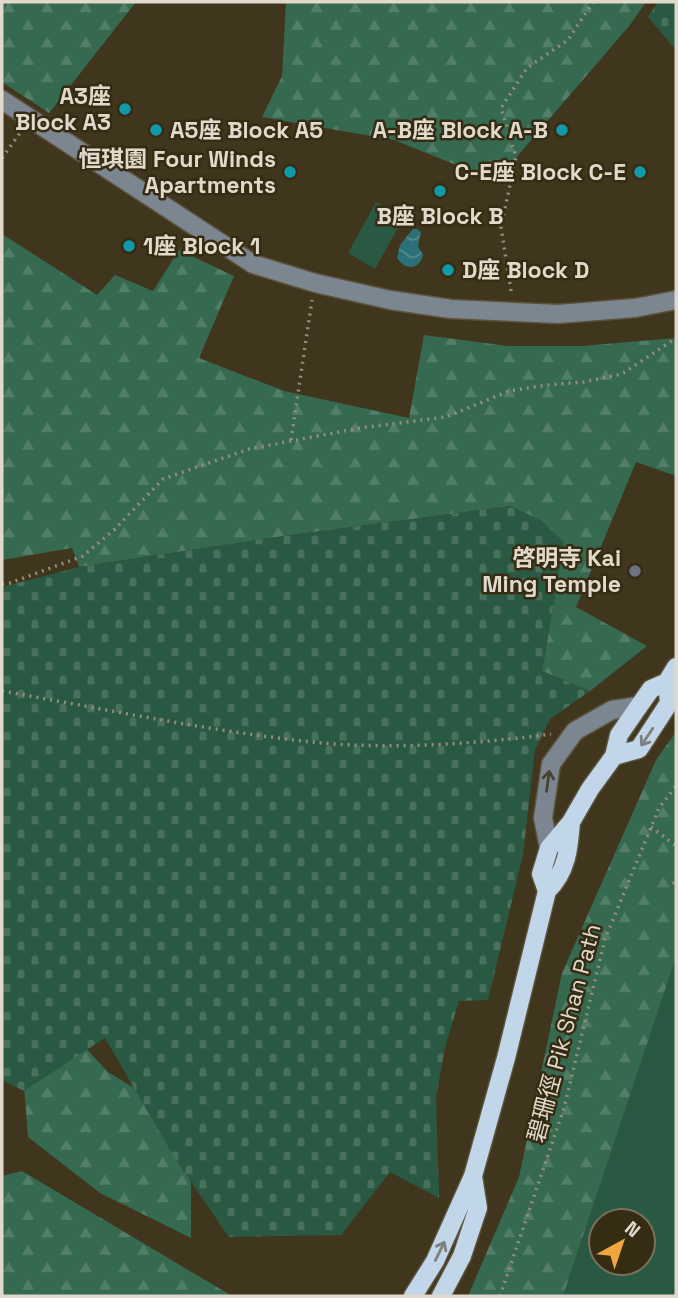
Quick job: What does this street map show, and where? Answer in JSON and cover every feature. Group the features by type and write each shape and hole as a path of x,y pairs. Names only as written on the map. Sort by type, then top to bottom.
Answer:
{"main road":[{"path":"547,891 541,874 550,848 571,822 614,756 618,735 651,689 671,675"},
{"path":"614,756 639,749 669,703 671,675"},
{"path":"412,1296 435,1261 473,1176 506,1058 547,891 558,880 568,858 571,822"},
{"path":"441,1296 462,1256 478,1208 473,1176"}],"street":[{"path":"2,100 253,264 314,283 383,299 451,309 558,314 635,308 676,300"},
{"path":"550,848 543,818 551,764 575,731 612,710 639,706"}],"path":[{"path":"511,292 501,227 516,157 501,108 527,68 568,40 593,2"},
{"path":"2,158 24,129"},
{"path":"291,440 314,283"},
{"path":"2,584 83,556 114,530 163,479 229,456 291,440 446,417 509,391 584,382 622,374 676,338"},
{"path":"2,691 128,714 313,742 382,746 515,739 575,731"},
{"name":"碧珊徑 Pik Shan Path","path":"500,1296 564,1108 605,939 659,808 676,786"},
{"path":"651,827 676,846"}],"green space":[{"path":"2,2 136,2 49,113 2,82"},
{"path":"286,2 646,2 630,25 496,181 394,140 262,117 282,76"},
{"path":"658,2 676,2 676,50 648,17"},
{"path":"376,202 404,217 375,269 348,253"},
{"path":"2,234 97,295 115,275 153,291 179,250 234,276 199,358 284,391 409,418 424,335 508,346 582,346 676,338 676,476 636,462 576,607 647,646 590,691 542,671 564,542 511,506 79,567 72,548 2,560"},
{"path":"511,506 542,521 564,542 542,671 590,691 550,719 535,750 523,855 488,1000 459,1001 445,1048 436,1097 439,1198 390,1172 341,1235 229,1237 174,1157 105,1038 24,1091 2,1080 2,587 79,567"},
{"path":"676,732 676,957 593,1207 587,1207 587,1224 563,1296 468,1296 519,1177 562,973 656,760"},
{"path":"676,956 676,1296 563,1296 587,1224 587,1277 657,1277 657,1207 593,1207"},
{"path":"66,1027 108,1072 191,1123 191,1238 100,1193 28,1137 23,1074"},
{"path":"22,1171 232,1296 2,1296 2,1176"}],"water":[{"path":"413,229 421,232 418,246 423,255 418,264 408,267 397,258 400,245"}],"place":[{"name":"A3座 Block A3","path":"125,109"},
{"name":"A5座 Block A5","path":"156,130"},
{"name":"A-B座 Block A-B","path":"562,130"},
{"name":"恒琪園 Four Winds Apartments","path":"290,172"},
{"name":"C-E座 Block C-E","path":"640,172"},
{"name":"B座 Block B","path":"440,191"},
{"name":"1座 Block 1","path":"129,246"},
{"name":"D座 Block D","path":"448,270"},
{"name":"啓明寺 Kai Ming Temple","path":"635,571"}]}
